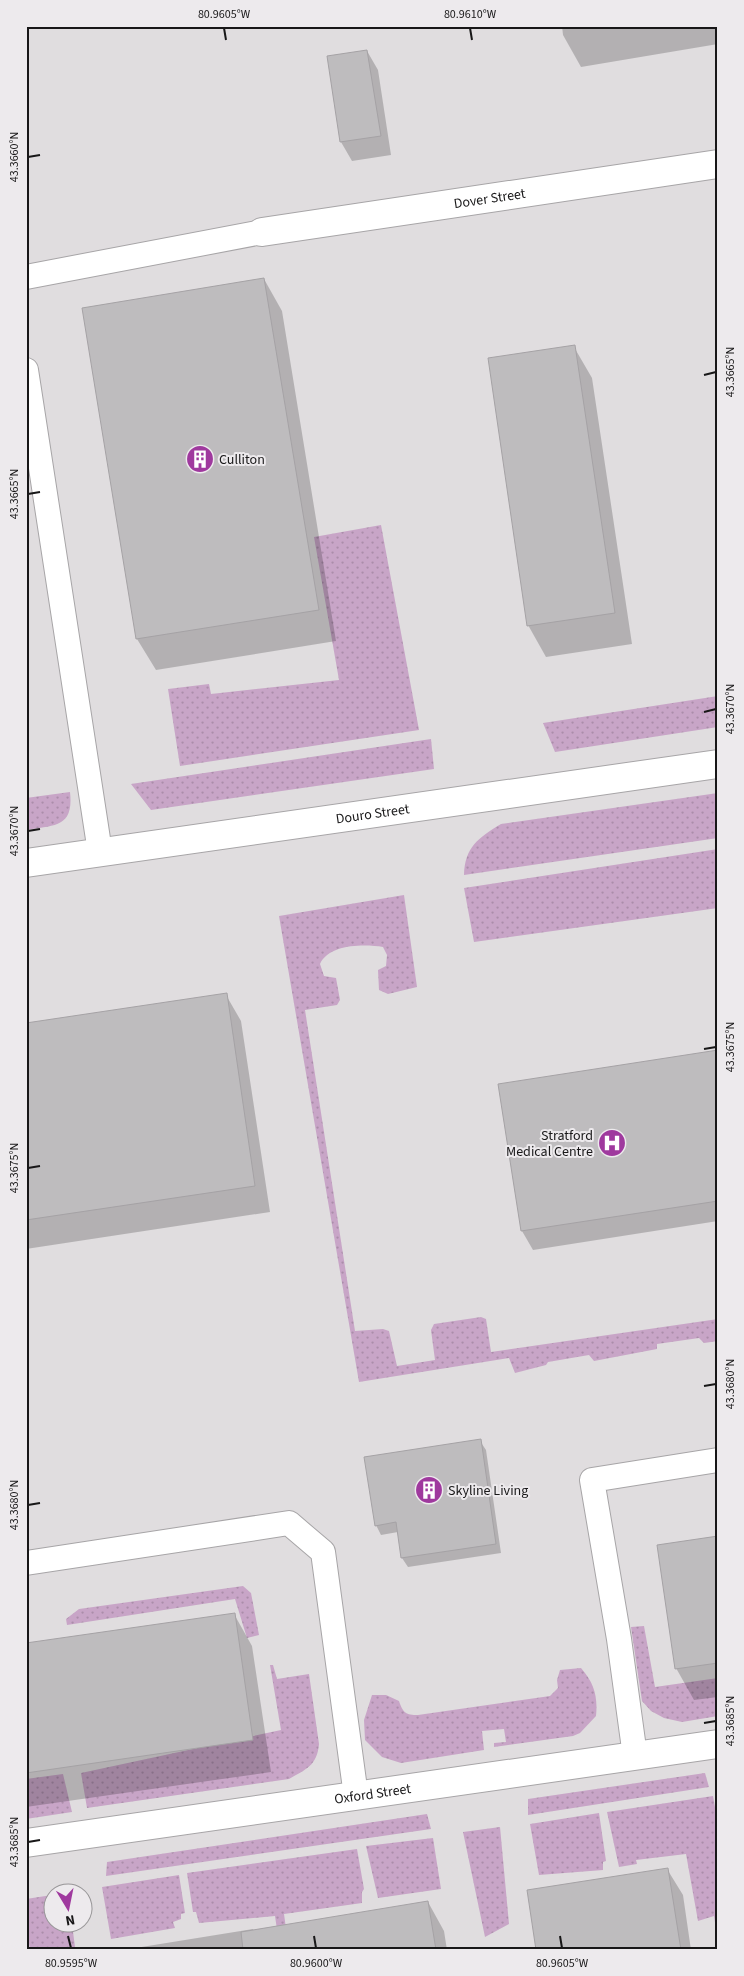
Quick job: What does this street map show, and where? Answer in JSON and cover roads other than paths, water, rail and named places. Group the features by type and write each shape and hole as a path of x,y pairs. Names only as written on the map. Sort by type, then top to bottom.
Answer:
{"street":[{"name":"Dover Street","path":"262,232 718,164"},
{"name":"Douro Street","path":"26,862 718,764"},
{"name":"Oxford Street","path":"26,1843 718,1744"}],"lane":[{"path":"26,277 262,232"},
{"path":"26,370 100,852"},
{"path":"635,1756 619,1639 592,1480 718,1460"},
{"path":"26,1563 289,1523 323,1552 356,1796"}],"place":[{"name":"Culliton","path":"200,459"},
{"name":"Stratford Medical Centre","path":"612,1143"},
{"name":"Skyline Living","path":"429,1490"}]}
